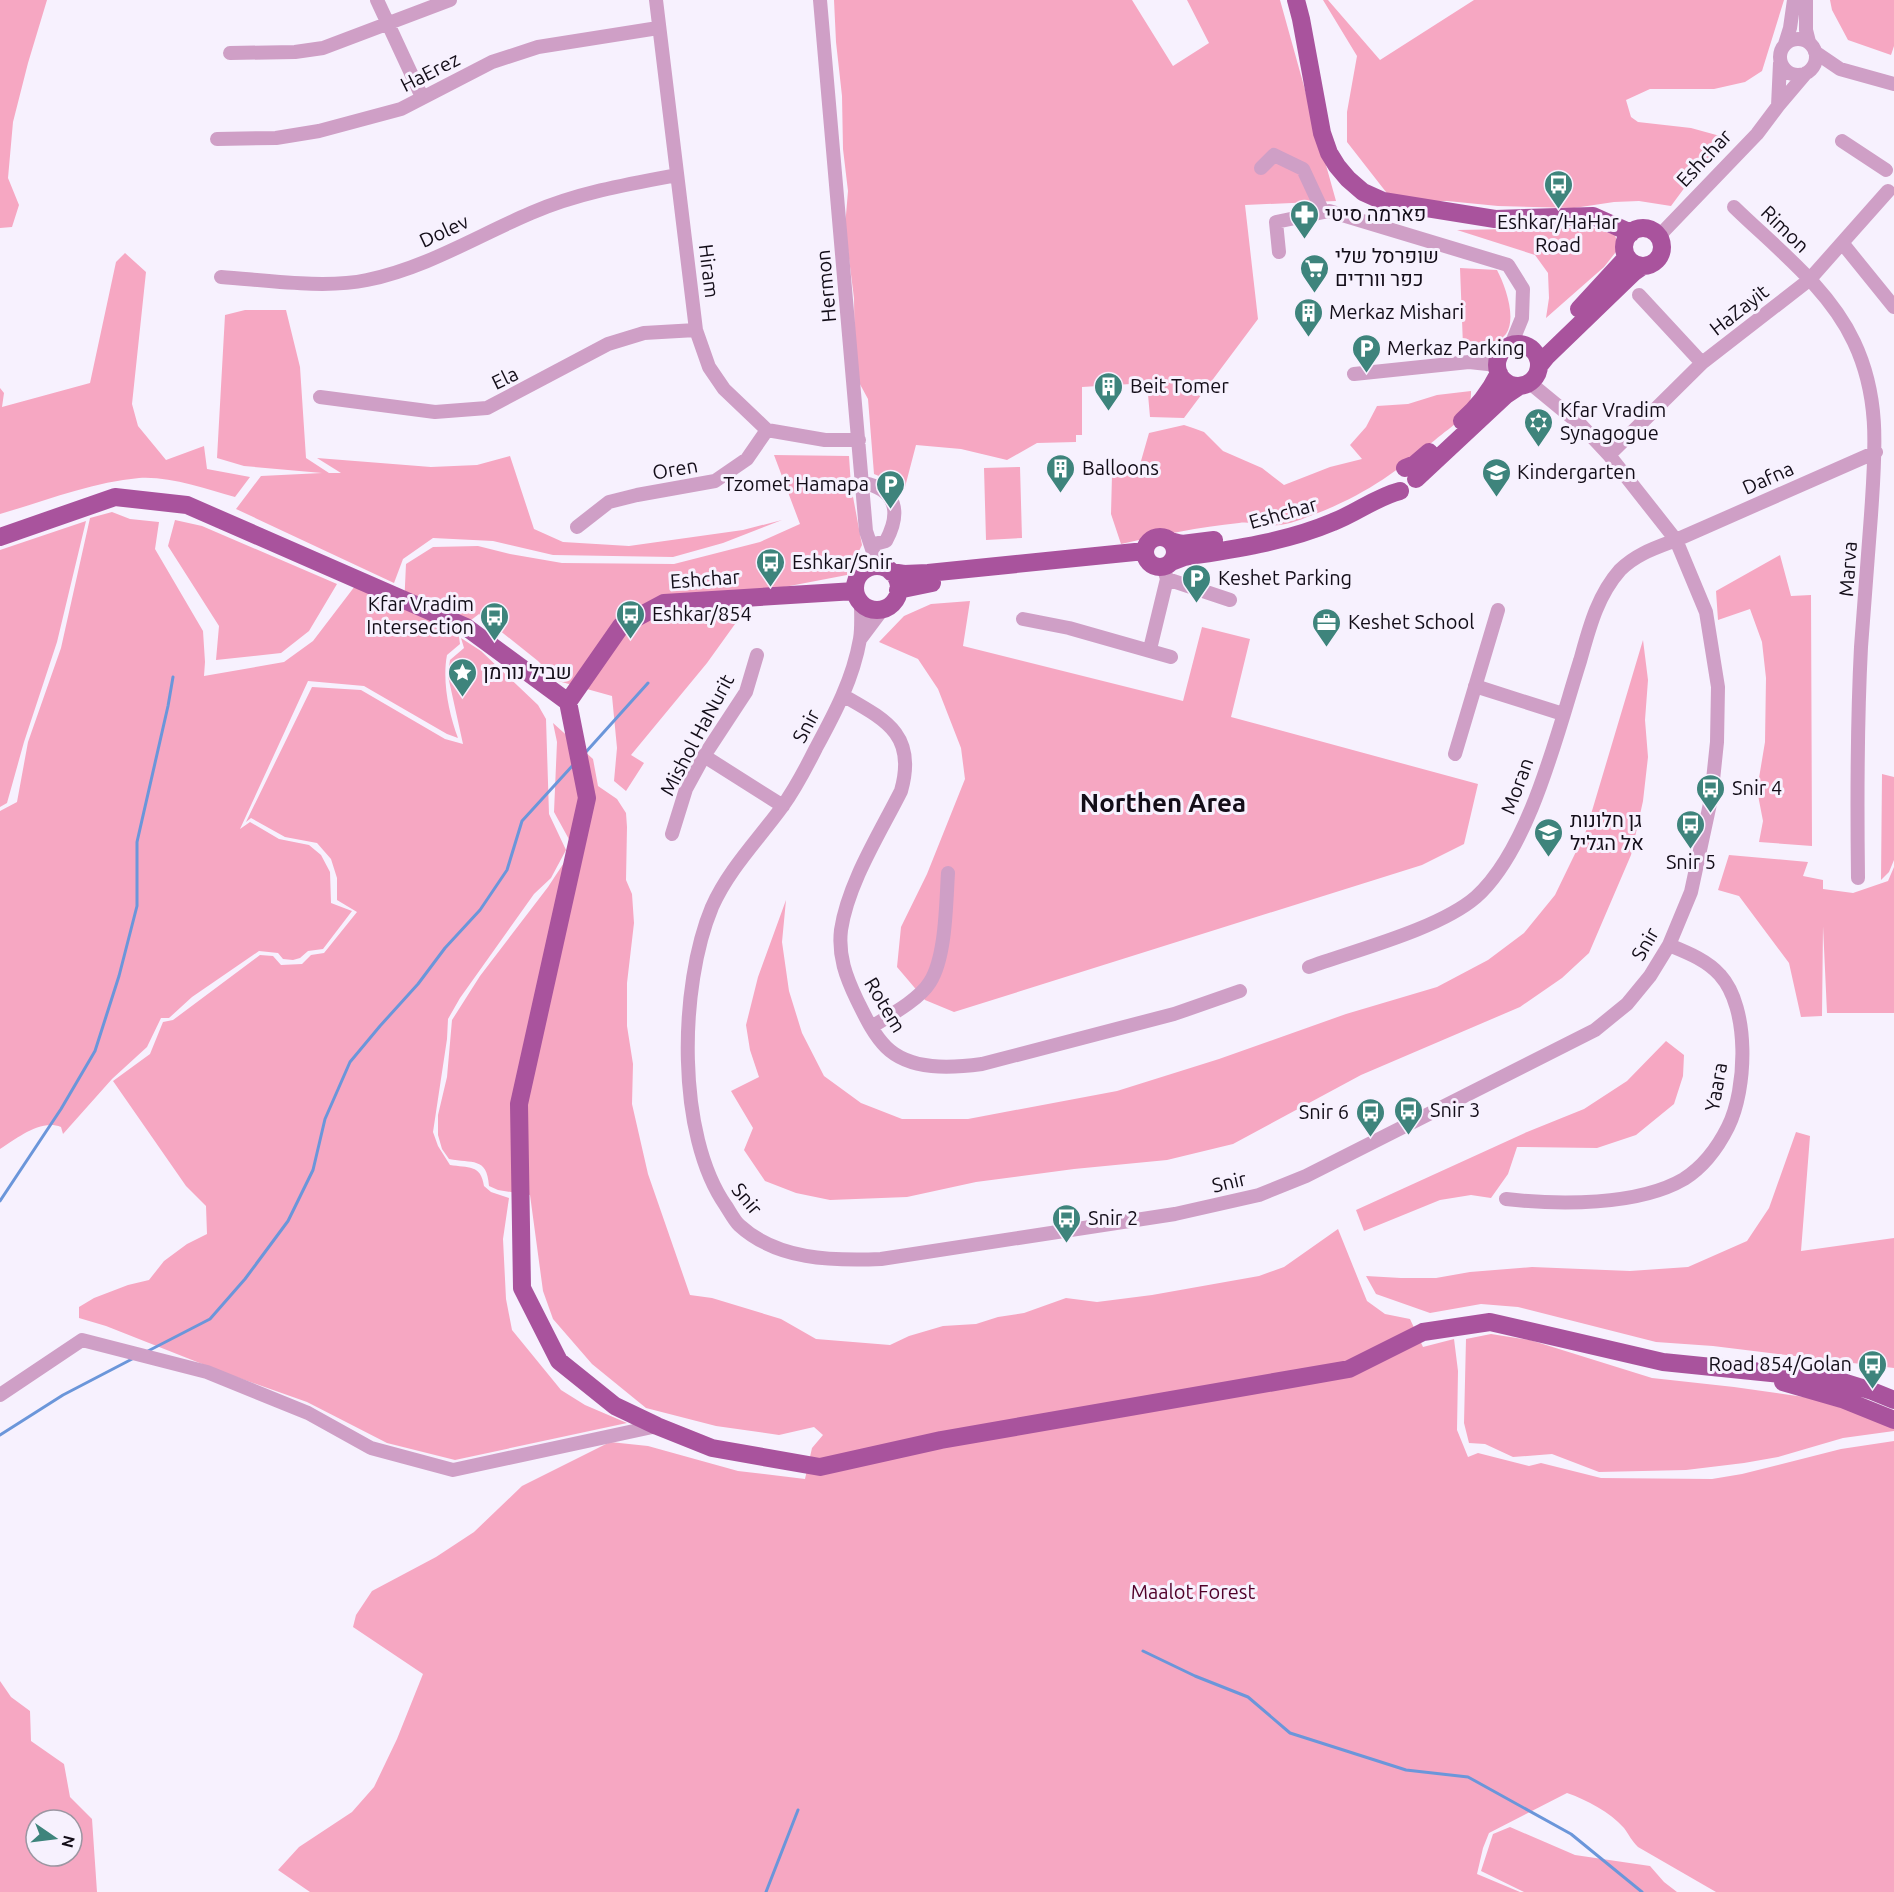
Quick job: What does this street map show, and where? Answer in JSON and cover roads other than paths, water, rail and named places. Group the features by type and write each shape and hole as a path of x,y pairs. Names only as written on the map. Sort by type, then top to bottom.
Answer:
{"main road":[{"path":"1296,0 1317,114 1326,143 1337,166 1363,192 1383,201 1495,219 1593,216 1630,233"},
{"path":"1627,257 1576,313 1540,345 1532,348 1518,344 1503,350 1498,356 1498,369 1506,383 1524,385 1535,379 1539,366 1555,348 1633,273 1654,262 1660,253 1661,242 1648,229 1630,233 1624,247 1627,257 1634,264 1643,266"},
{"path":"1532,348 1539,366"},
{"name":"Eshchar","path":"1159,564 1149,542 1152,539 1161,537 1182,544 1262,534 1332,512 1403,479 1415,464 1472,413 1494,384 1498,369"},
{"name":"Eshchar","path":"898,590 954,580 1159,564 1184,557 1274,541 1309,531 1334,522 1385,495 1506,395 1524,385"},
{"path":"0,537 115,497 187,505 466,627 568,702 587,798 519,1104 522,1288 560,1361 615,1406 657,1426 712,1448 820,1467 941,1440 1348,1369 1423,1332 1490,1322 1663,1362 1843,1382 1894,1400"},
{"path":"1159,564 1174,549 1170,541"},
{"name":"Eshchar","path":"885,569 904,574 1159,564"},
{"path":"866,569 885,569 898,583 898,590 893,603 882,610 867,608 858,597 855,584 866,569"},
{"name":"Eshchar","path":"568,702 621,626 664,603 858,597"},
{"path":"1750,1371 1842,1399 1894,1420"}],"street":[{"path":"377,0 422,97"},
{"path":"230,54 296,52 323,48 450,0"},
{"name":"Hiram","path":"656,0 696,330 709,367 724,389 767,430"},
{"name":"Hermon","path":"820,0 866,531 885,569"},
{"path":"1778,106 1780,53 1790,28 1794,0"},
{"path":"1780,63 1790,74 1800,75 1814,64 1812,47 1806,30 1806,0"},
{"name":"HaErez","path":"217,139 276,138 319,131 401,109 492,62 538,47 658,28"},
{"path":"1785,44 1799,38 1840,69"},
{"path":"1808,71 1840,69 1894,84"},
{"name":"Eshchar","path":"1658,237 1757,134 1808,71"},
{"path":"1842,141 1890,168 1882,181 1891,192"},
{"path":"1261,168 1274,155 1299,165 1304,169 1323,212"},
{"name":"Dolev","path":"221,277 304,282 364,281 390,275 434,259 533,212 630,183 677,175"},
{"name":"HaZayit","path":"1609,455 1701,363 1809,280 1891,192"},
{"name":"Rimon","path":"1734,207 1809,280"},
{"path":"1279,252 1276,222 1329,211 1508,265 1523,289 1522,318 1511,345"},
{"path":"1843,243 1894,307"},
{"name":"Marva","path":"1809,280 1829,301 1853,340 1867,375 1874,410 1875,452 1861,647 1857,798 1858,878"},
{"path":"1640,295 1701,363"},
{"name":"Ela","path":"320,397 435,412 487,408 608,344 644,333 696,330"},
{"path":"1354,374 1469,362 1498,369"},
{"name":"Snir","path":"858,597 861,638 844,696 804,772 783,806 732,871 712,909 695,961 689,1008 688,1053 692,1106 699,1146 715,1191 738,1224 760,1240 793,1253 840,1261 892,1257 1175,1214 1259,1195 1326,1166 1595,1030 1627,1004 1650,976 1669,945 1691,892 1711,799 1717,742 1718,687 1706,612 1676,540 1609,455 1581,425 1524,385"},
{"path":"767,430 825,440 859,440"},
{"name":"Oren","path":"577,527 609,502 716,481 747,459 767,430"},
{"name":"Dafna","path":"1676,540 1875,452"},
{"path":"862,483 884,489 893,502 895,516 886,541 871,545"},
{"name":"Moran","path":"1309,967 1414,931 1453,913 1476,897 1497,872 1518,838 1535,801 1596,608 1607,588 1620,570 1641,553 1676,540"},
{"path":"1150,649 1159,564 1230,600"},
{"name":"Snir","path":"861,638 882,610"},
{"path":"1455,754 1498,610"},
{"path":"1023,619 1069,628 1150,649 1171,657"},
{"name":"Mishol HaNurit","path":"672,834 686,789 704,756 746,692 756,655"},
{"path":"1475,686 1563,714"},
{"name":"Rotem","path":"844,696 881,717 897,734 906,754 906,773 901,791 852,893 841,929 840,953 846,978 871,1027 886,1047 899,1056 936,1066 958,1067 982,1064 1174,1014 1240,991"},
{"path":"704,756 783,806"},
{"path":"871,1027 916,996 930,982 938,962 943,936 948,873"},
{"name":"Yaara","path":"1506,1199 1535,1202 1625,1199 1685,1179 1711,1155 1729,1126 1737,1100 1742,1064 1741,1027 1734,998 1719,975 1692,954 1669,945"},
{"path":"0,1395 82,1340 207,1372 308,1413 371,1448 453,1470 657,1426"}],"waterway":[{"path":"0,1201 61,1109 95,1051 119,976 137,906 137,842 173,677"},
{"path":"585,753 648,683"},
{"path":"148,1351 210,1319 245,1279 288,1221 313,1170 325,1119 350,1062 418,984 445,948 480,910 507,870 522,821 574,764"},
{"path":"0,1435 63,1395 134,1358"},
{"path":"1143,1651 1195,1676 1248,1697 1290,1733 1406,1770 1468,1777 1571,1834 1642,1892"},
{"path":"766,1892 798,1810"}],"place":[{"name":"Eshkar/HaHar Road","path":"1558,210"},
{"name":"פארמה סיטי","path":"1304,240"},
{"name":"שופרסל שלי כפר וורדים","path":"1314,294"},
{"name":"Merkaz Mishari","path":"1308,338"},
{"name":"Merkaz Parking","path":"1366,374"},
{"name":"Beit Tomer","path":"1109,412"},
{"name":"Kfar Vradim Synagogue","path":"1539,448"},
{"name":"Balloons","path":"1061,494"},
{"name":"Kindergarten","path":"1496,498"},
{"name":"Tzomet Hamapa","path":"890,510"},
{"name":"Eshkar/Snir","path":"771,588"},
{"name":"Keshet Parking","path":"1197,604"},
{"name":"Eshkar/854","path":"631,640"},
{"name":"Kfar Vradim Intersection","path":"495,642"},
{"name":"Keshet School","path":"1327,648"},
{"name":"שביל נורמן","path":"462,698"},
{"name":"Snir 4","path":"1711,814"},
{"name":"Snir 5","path":"1691,850"},
{"name":"גן חלונות אל הגליל","path":"1549,858"},
{"name":"Snir 3","path":"1409,1136"},
{"name":"Snir 6","path":"1370,1138"},
{"name":"Snir 2","path":"1067,1244"},
{"name":"Road 854/Golan","path":"1873,1390"}],"district":[{"name":"Northen Area","path":"1163,803"}],"park label":[{"name":"Maalot Forest","path":"1193,1592"}]}
